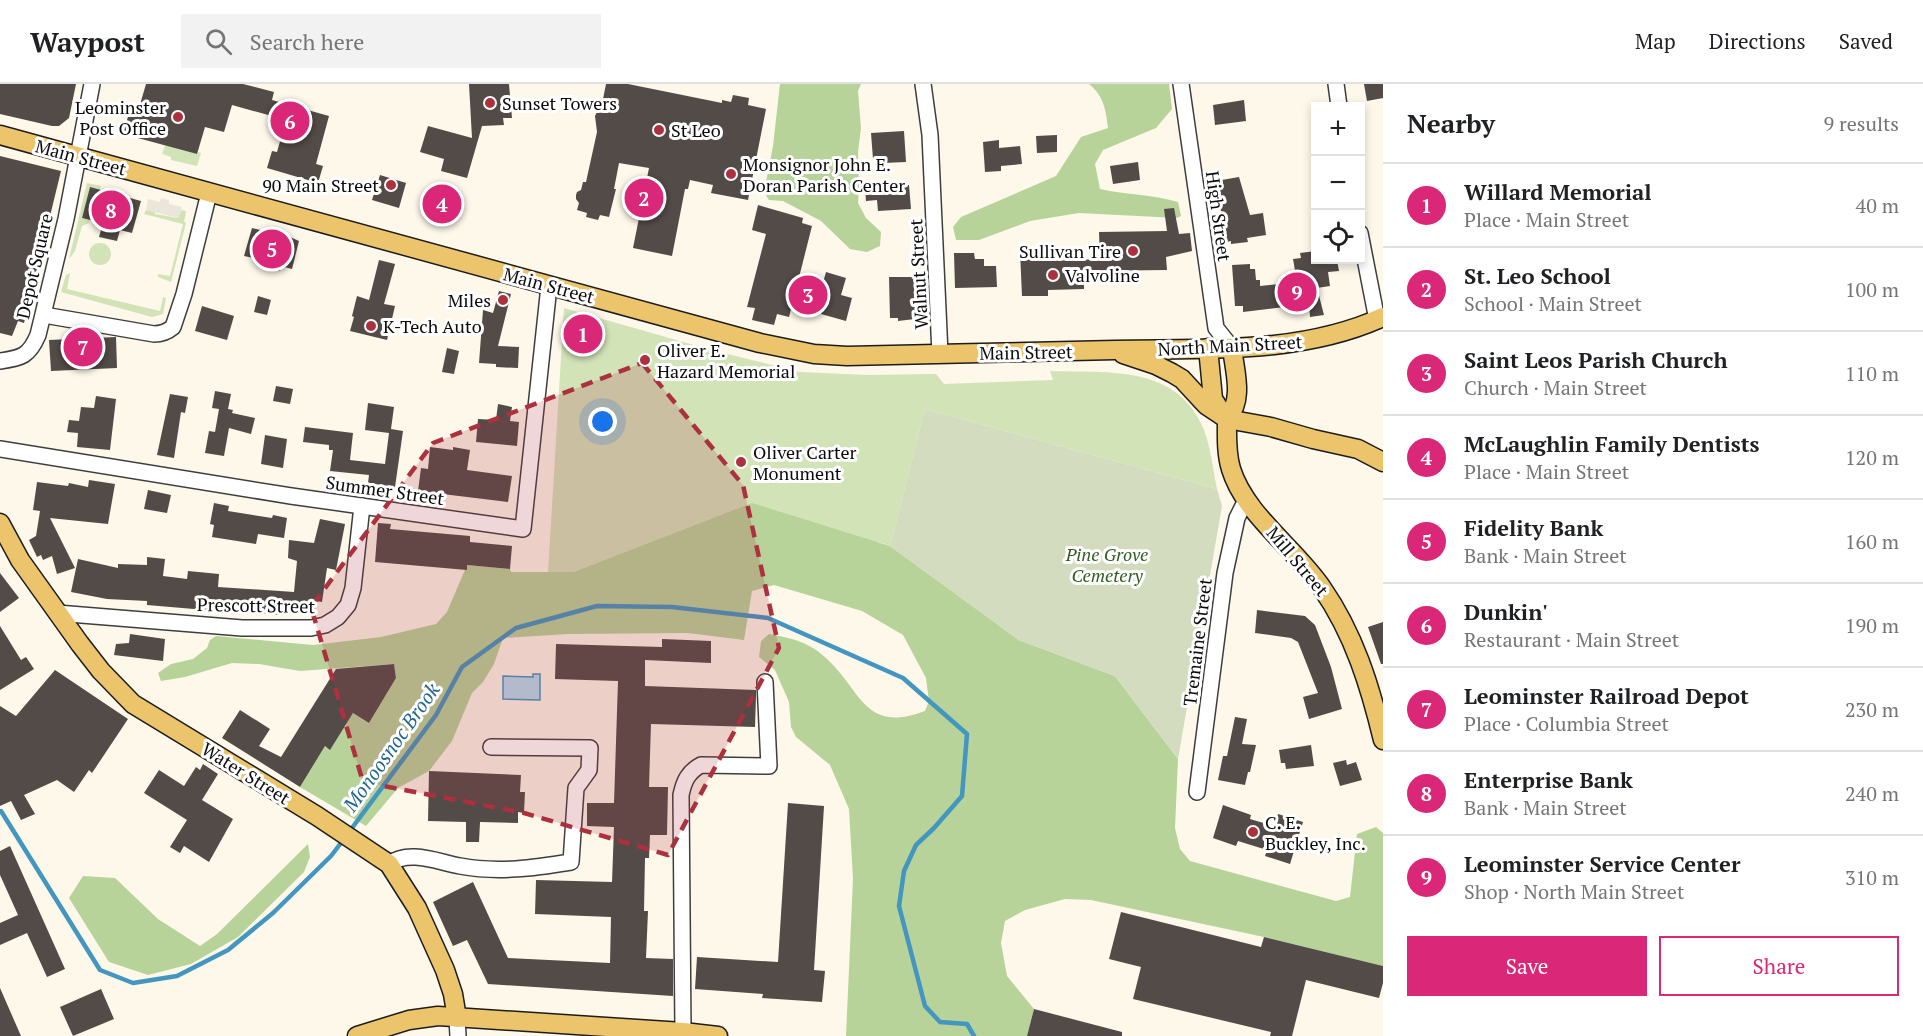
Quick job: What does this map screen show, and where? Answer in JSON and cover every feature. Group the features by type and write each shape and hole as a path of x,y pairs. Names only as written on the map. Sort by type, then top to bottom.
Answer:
{"main road":[{"name":"Main Street","path":"0,135 760,343 814,354 847,356 1110,350"},
{"name":"North Main Street","path":"1110,350 1232,348 1308,340 1335,335 1380,319"},
{"path":"1208,348 1213,399 1217,409 1227,419"},
{"path":"1227,419 1235,409 1238,396 1232,348"},
{"path":"1110,350 1156,365 1172,373 1182,379 1206,405 1227,419 1271,427 1313,440 1358,449 1383,462"},
{"name":"Mill Street","path":"1227,419 1231,469 1246,500 1314,577 1335,607 1351,637 1361,663 1383,740"},
{"name":"Water Street","path":"0,524 20,560 57,613 101,671 133,704 317,816 382,859 417,908 445,970 453,994 457,1027"},
{"path":"357,1036 426,1016 457,1027 683,1032 718,1036"}],"street":[{"name":"Depot Square","path":"0,361 19,359 27,354 32,348 44,315 79,156 92,84"},
{"name":"Walnut Street","path":"923,84 930,135 940,354"},
{"name":"High Street","path":"1181,84 1216,328"},
{"path":"1336,84 1338,102"},
{"path":"44,315 154,334 162,334 169,330 173,327 184,294 209,193"},
{"path":"1365,254 1380,319"},
{"name":"Summer Street","path":"0,449 523,529 549,286"},
{"path":"1208,348 1216,328 1232,348"},
{"name":"Tremaine Street","path":"1197,792 1225,573 1238,518 1246,500"},
{"name":"Prescott Street","path":"57,613 242,627 311,628 326,625 338,617 348,604 353,588 362,506"},
{"path":"683,1032 681,795 684,781 693,770 701,765 769,766 765,682"},
{"path":"382,859 421,857 462,866 497,870 527,869 571,862 576,788 589,770 590,748 491,747"}],"highlighted area":[{"path":"642,363 743,485 779,648 668,855 524,813 363,782 311,607 433,443"}],"green space":[{"path":"780,84 861,84 858,91 861,128 858,152 858,203 866,218 881,232 880,246 867,252 850,249 821,221 783,201 769,200 764,192 773,146"},
{"path":"1089,84 1169,84 1172,109 1156,128 1103,150 1095,164 1100,189 1178,202 1181,216 1177,218 1079,213 1030,221 979,240 956,240 953,227 961,217 1056,176 1081,137 1108,128 1101,99"},
{"path":"165,145 197,154 201,153 197,166 171,160 171,157 162,154"},
{"path":"87,183 101,186 100,190 90,188 82,218 89,220 89,223 82,226 75,251 69,259"},
{"path":"146,210 178,218 181,210 186,211 184,222 186,223 171,282 158,277 158,274 170,276 183,224 144,214"},
{"path":"100,243 108,246 111,254 108,262 100,265 92,262 89,254 92,246"},
{"path":"70,273 67,289 160,311 163,297 166,298 163,314 152,317 61,292 66,275"},
{"path":"564,308 715,351 800,372 868,375 936,374 944,384 1053,380 1050,371 1118,373 1139,377 1159,383 1177,393 1192,409 1204,430 1217,489 925,409 890,546 879,542 574,572 548,572"},
{"name":"Pine Grove Cemetery","path":"925,409 1217,489 1222,506 1178,759 1115,676 1019,640 890,546"},
{"path":"752,503 890,546 1019,640 1115,676 1178,759 1175,828 1180,849 1190,861 1336,901 1350,897 1357,834 1376,827 1383,833 1383,966 1264,937 1091,900 1065,899 1025,910 1005,921 1001,943 1007,976 1034,1009 1027,1036 846,1036 853,879 849,809 830,765 796,737 791,727 789,702 775,670 759,657 761,641 769,634 793,639 814,648 839,671 866,706 876,713 889,717 905,717 925,711 929,701 926,678 903,635 862,611 774,585 752,591 744,640 688,633 568,634 503,638 494,664 483,682 472,693 452,741 429,771 398,788 366,826 300,787 325,746 330,749 353,713 369,723 396,678 394,664 300,671 259,664 232,663 185,677 161,681 158,673 171,664 193,659 207,648 210,640 216,636 313,645 381,637 436,624 447,612 467,565 510,569 511,572 574,572"},
{"path":"308,844 310,857 304,872 238,937 191,964 148,975 109,962 69,898 83,876 115,878 158,919 200,946 217,934"}],"shaded area":[{"path":"161,198 169,200 169,204 182,207 178,218 146,210 148,199 160,202"}],"water":[{"path":"533,674 540,674 540,700 503,699 503,676 533,677"}],"building":[{"path":"0,84 76,84 69,118 59,126 52,126 0,114"},
{"path":"146,84 243,84 274,92 272,100 329,116 316,164 323,166 318,183 267,168 272,151 277,152 286,120 232,105 224,132 205,127 197,154 123,134 131,106 139,108"},
{"path":"469,84 509,84 512,118 503,118 504,125 482,126 467,178 441,171 444,159 420,152 428,126 472,138"},
{"name":"Monsignor John E. Doran Parish Center","path":"606,84 628,84 722,103 722,100 731,102 733,95 749,98 748,105 766,109 748,200 711,193 713,185 690,180 688,189 685,189 672,256 633,248 649,168 619,163 609,217 600,215 598,220 586,217 587,213 577,210 579,203 576,195 581,190 583,182 586,182 597,132 595,116 603,99"},
{"path":"1364,84 1383,84 1383,98 1367,101"},
{"path":"1244,100 1246,121 1215,125 1213,105"},
{"path":"904,131 906,162 883,163 883,159 873,159 871,133"},
{"path":"1057,135 1057,152 1037,153 1036,136"},
{"path":"999,140 999,148 1020,146 1022,164 1001,166 1001,171 985,172 983,142"},
{"path":"0,156 61,171 24,323 18,321 12,336 0,333"},
{"path":"1138,162 1140,180 1113,184 1110,166"},
{"name":"90 Main Street","path":"380,175 406,183 399,208 372,200"},
{"path":"1239,177 1250,215 1263,213 1266,235 1247,238 1248,242 1231,244 1231,241 1226,242 1216,181"},
{"path":"909,185 911,209 878,211 877,200 866,201 865,188"},
{"path":"90,187 141,201 132,233 120,230 117,241 99,237 103,223 82,218"},
{"path":"432,196 444,200 446,196 457,199 452,216 428,208"},
{"path":"758,205 803,218 802,223 812,226 789,317 777,314 774,325 752,320 755,308 747,307 766,234 752,230"},
{"path":"1174,208 1179,234 1190,233 1192,251 1166,257 1167,270 1084,271 1084,289 1048,290 1048,296 1022,296 1020,251 1048,251 1048,261 1100,259 1099,232 1167,231 1164,209"},
{"path":"252,228 299,241 292,269 281,266 280,271 256,265 258,259 244,256"},
{"path":"1311,252 1311,264 1338,264 1339,271 1328,272 1330,286 1317,288 1324,315 1310,317 1309,304 1243,312 1243,306 1235,306 1232,265 1250,264 1250,269 1255,269 1256,280 1260,280 1260,286 1297,282 1293,259 1301,258 1300,253"},
{"path":"954,253 974,253 975,259 984,259 984,266 996,266 997,287 955,288"},
{"name":"K-Tech Auto","path":"379,260 395,264 384,304 395,306 387,340 350,331 357,296 369,300"},
{"path":"826,272 846,278 841,295 852,298 846,321 821,314 827,295 820,293"},
{"path":"889,277 917,277 915,319 898,321 898,318 890,318"},
{"path":"499,291 511,294 498,346 519,347 518,368 496,367 496,364 479,363 483,310 493,313"},
{"path":"258,296 271,300 267,315 254,312"},
{"path":"202,306 234,316 227,340 195,331"},
{"path":"116,337 117,368 51,371 49,340"},
{"path":"447,348 459,351 454,374 442,372"},
{"path":"276,386 293,389 290,404 273,401"},
{"path":"215,391 231,394 228,409 233,410 232,413 255,418 251,434 229,428 224,456 205,453 209,431 215,432 219,409 212,408"},
{"path":"170,394 188,397 185,413 181,412 174,458 157,455"},
{"path":"96,396 116,399 110,450 77,447 78,433 67,432 69,420 79,421 81,407 94,408"},
{"path":"368,403 394,407 391,429 403,431 395,487 368,483 369,475 330,471 333,450 329,450 329,445 303,442 305,427 353,433 350,460 385,464 389,433 365,430"},
{"path":"498,404 512,407 510,421 519,422 517,446 476,442 478,419 496,420"},
{"path":"265,435 287,439 283,468 261,464"},
{"path":"430,447 470,450 467,470 512,476 508,502 418,491 421,468 428,469"},
{"path":"89,480 115,484 108,524 50,518 75,568 57,574 52,556 43,560 41,555 37,557 29,540 36,536 40,511 33,510 37,482 68,486 69,483 88,487"},
{"path":"148,490 171,495 167,513 144,509"},
{"path":"214,503 229,506 228,511 287,518 284,538 258,534 256,544 212,537 214,525 210,524"},
{"path":"320,519 345,524 336,570 327,568 322,602 316,601 315,609 281,605 280,615 241,611 241,613 147,605 147,601 107,599 71,592 78,559 118,568 118,564 147,565 147,557 165,559 163,576 187,579 188,571 219,574 218,587 294,592 297,561 288,558 289,540 314,543"},
{"path":"378,523 391,524 390,529 470,536 470,542 512,546 510,569 467,565 467,570 375,562"},
{"path":"0,573 19,598 0,612"},
{"path":"1257,610 1305,616 1315,625 1331,667 1342,709 1309,719 1303,697 1318,693 1298,642 1291,638 1255,633"},
{"path":"1383,622 1383,664 1381,664 1368,627"},
{"path":"0,626 21,660 26,657 34,669 0,690"},
{"path":"130,634 165,639 163,661 114,655 116,644 129,643"},
{"path":"662,639 711,641 711,663 645,660 645,686 756,690 755,727 651,724 649,787 668,787 667,835 650,835 649,858 645,858 644,911 648,911 646,958 673,959 673,996 488,984 467,940 453,946 433,902 473,882 508,958 610,963 611,917 535,914 536,880 612,882 614,827 587,826 587,803 614,803 618,681 555,679 556,644 662,647"},
{"path":"394,664 396,678 369,723 353,713 330,750 325,746 300,787 222,738 240,710 270,729 259,746 281,757 336,669"},
{"path":"55,670 128,719 92,773 89,770 74,792 57,780 24,795 35,814 21,820 11,801 0,806 0,706 16,716"},
{"path":"1235,717 1247,719 1242,744 1256,745 1245,785 1218,780 1223,756 1227,756"},
{"path":"1311,745 1314,766 1286,769 1285,763 1281,763 1279,750"},
{"path":"1346,760 1347,765 1356,762 1362,780 1340,786 1333,763"},
{"path":"203,764 218,774 202,800 233,819 209,862 184,846 180,853 170,847 187,820 144,793 159,770 184,786 196,767 200,770"},
{"path":"429,771 521,775 520,792 525,792 524,813 518,812 518,823 480,822 479,842 466,842 466,822 428,821"},
{"path":"788,803 824,806 814,970 825,971 822,1002 762,998 763,994 695,989 697,957 778,962"},
{"name":"C. E. Buckley, Inc.","path":"1223,805 1251,815 1250,819 1274,826 1278,814 1303,822 1290,864 1265,856 1267,850 1238,841 1236,846 1213,838"},
{"path":"10,846 65,969 47,977 27,933 0,945 0,923 18,915 0,875 0,851"},
{"path":"1121,912 1261,947 1264,937 1383,966 1383,983 1379,998 1306,980 1292,1036 1270,1036 1271,1032 1133,999 1141,967 1109,959"},
{"path":"0,988 21,1036 0,1036"},
{"path":"101,989 114,1019 73,1036 60,1007"},
{"path":"1034,1009 1122,1032 1122,1036 1027,1036"}],"waterway":[{"name":"Monoosnoc Brook","path":"349,832 436,715 462,667 516,628 597,606 672,607 768,618 903,678 967,734 962,796 916,845 904,871 899,906 925,1006 940,1022 967,1024 974,1036"},
{"name":"Monoosnoc Brook","path":"1,811 100,970 133,983 177,976 228,950 273,913 331,856 344,839"}],"place":[{"name":"Sunset Towers","path":"490,103"},
{"name":"Leominster Post Office","path":"178,117"},
{"name":"Dunkin'","path":"290,121"},
{"name":"St Leo","path":"659,130"},
{"name":"Monsignor John E. Doran Parish Center","path":"731,174"},
{"name":"90 Main Street","path":"391,185"},
{"name":"St. Leo School","path":"644,198"},
{"name":"McLaughlin Family Dentists","path":"442,204"},
{"name":"Enterprise Bank","path":"111,210"},
{"name":"Fidelity Bank","path":"272,249"},
{"name":"Sullivan Tire","path":"1133,251"},
{"name":"Valvoline","path":"1053,275"},
{"name":"Leominster Service Center","path":"1297,292"},
{"name":"Saint Leos Parish Church","path":"808,295"},
{"name":"Miles","path":"503,300"},
{"name":"K-Tech Auto","path":"371,326"},
{"name":"Willard Memorial","path":"583,334"},
{"name":"Leominster Railroad Depot","path":"83,347"},
{"name":"Oliver E. Hazard Memorial","path":"645,360"},
{"name":"Oliver Carter Monument","path":"741,462"},
{"name":"C. E. Buckley, Inc.","path":"1253,832"}]}
